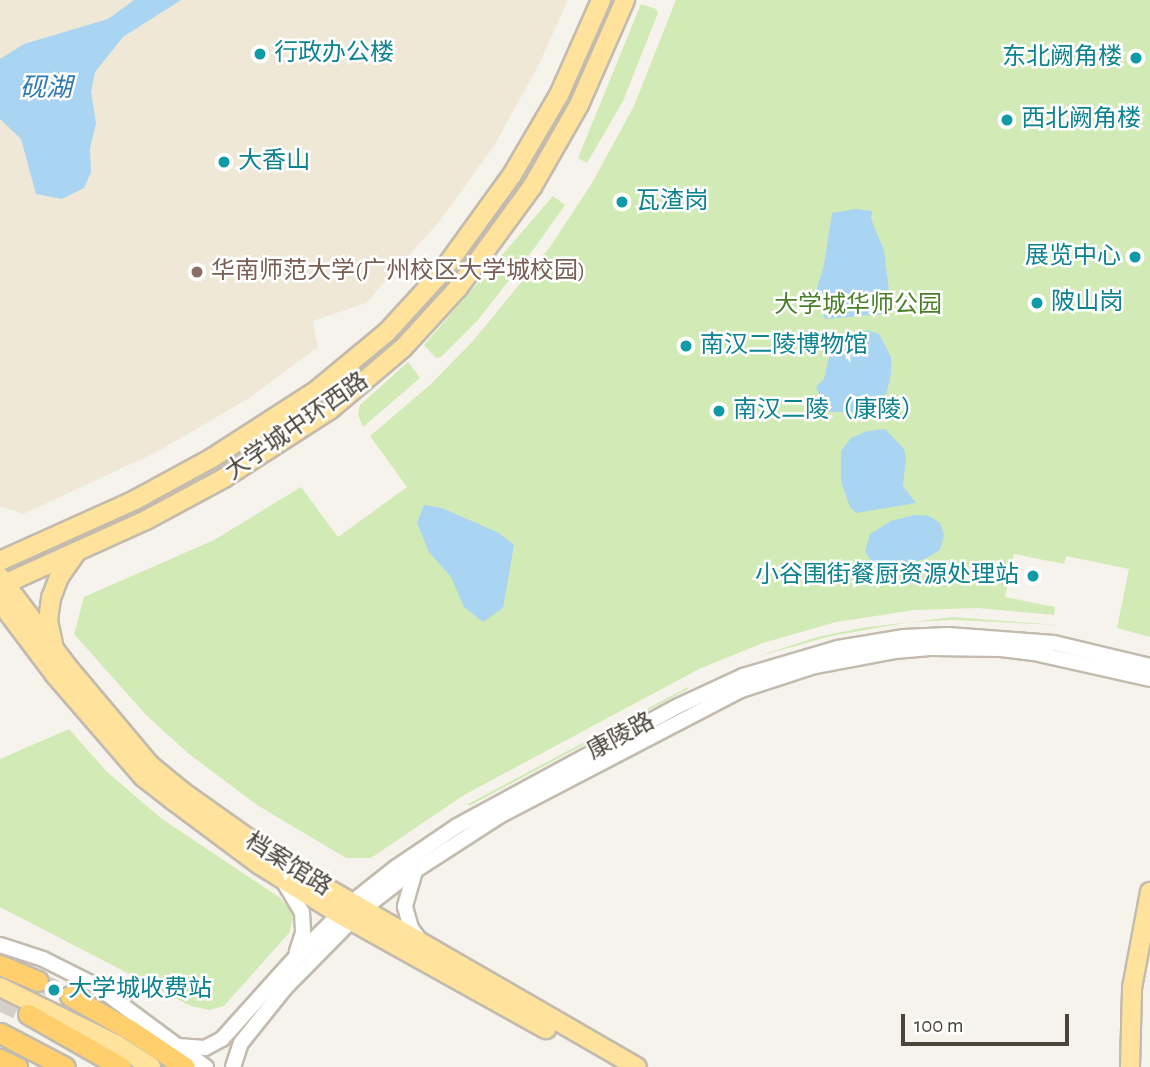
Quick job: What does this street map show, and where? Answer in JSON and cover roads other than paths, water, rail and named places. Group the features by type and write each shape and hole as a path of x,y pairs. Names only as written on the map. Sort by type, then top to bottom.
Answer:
{"highway":[{"path":"0,965 38,981"},
{"path":"71,996 130,1030 185,1067"},
{"path":"28,1014 121,1067"},
{"path":"0,1033 65,1067"},
{"path":"0,1059 17,1067"}],"main road":[{"name":"大学城中环西路","path":"0,561 135,500 212,458 317,390 387,332 441,273 512,175 559,95 601,0"},
{"name":"大学城中环西路","path":"2,582 78,552 179,503 275,447 352,393 418,332 487,251 532,187 579,105 625,0"},
{"path":"56,651 48,620 51,598 65,566 78,552"},
{"name":"档案馆路","path":"2,582 150,765 252,843 351,912 613,1067"},
{"name":"档案馆路","path":"0,601 55,675 144,777 233,846 280,877 425,946 637,1067"},
{"path":"1130,1067 1132,988 1150,892"},
{"path":"1141,1067 1141,1013 1150,945"},
{"path":"0,987 116,1044 151,1067"}],"street":[{"name":"康陵路","path":"178,1046 196,1049 222,1039 295,958 448,832 523,788 713,689 797,658 872,641 983,636 1054,643 1150,666"},
{"name":"康陵路","path":"233,1067 241,1043 255,1023 351,912 501,815 741,690 815,666 895,651 967,647 1058,657 1150,679"},
{"path":"415,870 407,888 405,907 411,928 425,946"},
{"path":"280,877 298,901 302,912 303,933 295,958"},
{"path":"0,944 43,958 95,985 206,1067"}],"water":[{"name":"砚湖","path":"134,0 181,0 123,37 95,72 91,92 96,123 90,148 91,172 84,188 62,199 36,194 21,139 0,119 0,59 24,44 108,19"},
{"path":"856,209 872,211 871,219 884,250 890,299 882,314 825,319 815,295 824,265 832,213"},
{"path":"867,330 879,334 891,357 891,374 883,408 873,412 827,412 816,387 824,379 829,357"},
{"path":"885,429 904,449 906,458 903,486 916,503 856,513 850,507 841,482 841,451 851,438 868,431"},
{"path":"424,505 442,508 499,533 514,545 503,608 483,622 464,607 451,577 429,552 417,523"},
{"path":"914,515 929,516 940,523 944,535 940,550 925,559 888,569 874,566 865,551 870,534 891,521"}],"tunnel":[{"path":"38,981 70,996"},
{"path":"0,1001 28,1014"}],"place":[{"name":"行政办公楼","path":"260,54"},
{"name":"东北阙角楼","path":"1136,58"},
{"name":"西北阙角楼","path":"1007,120"},
{"name":"大香山","path":"224,162"},
{"name":"瓦渣岗","path":"622,202"},
{"name":"展览中心","path":"1135,257"},
{"name":"华南师范大学(广州校区大学城校园)","path":"197,272"},
{"name":"陂山岗","path":"1037,303"},
{"name":"南汉二陵博物馆","path":"686,346"},
{"name":"南汉二陵（康陵）","path":"719,411"},
{"name":"小谷围街餐厨资源处理站","path":"1033,576"},
{"name":"大学城收费站","path":"54,990"}],"park label":[{"name":"大学城华师公园","path":"858,306"}]}
